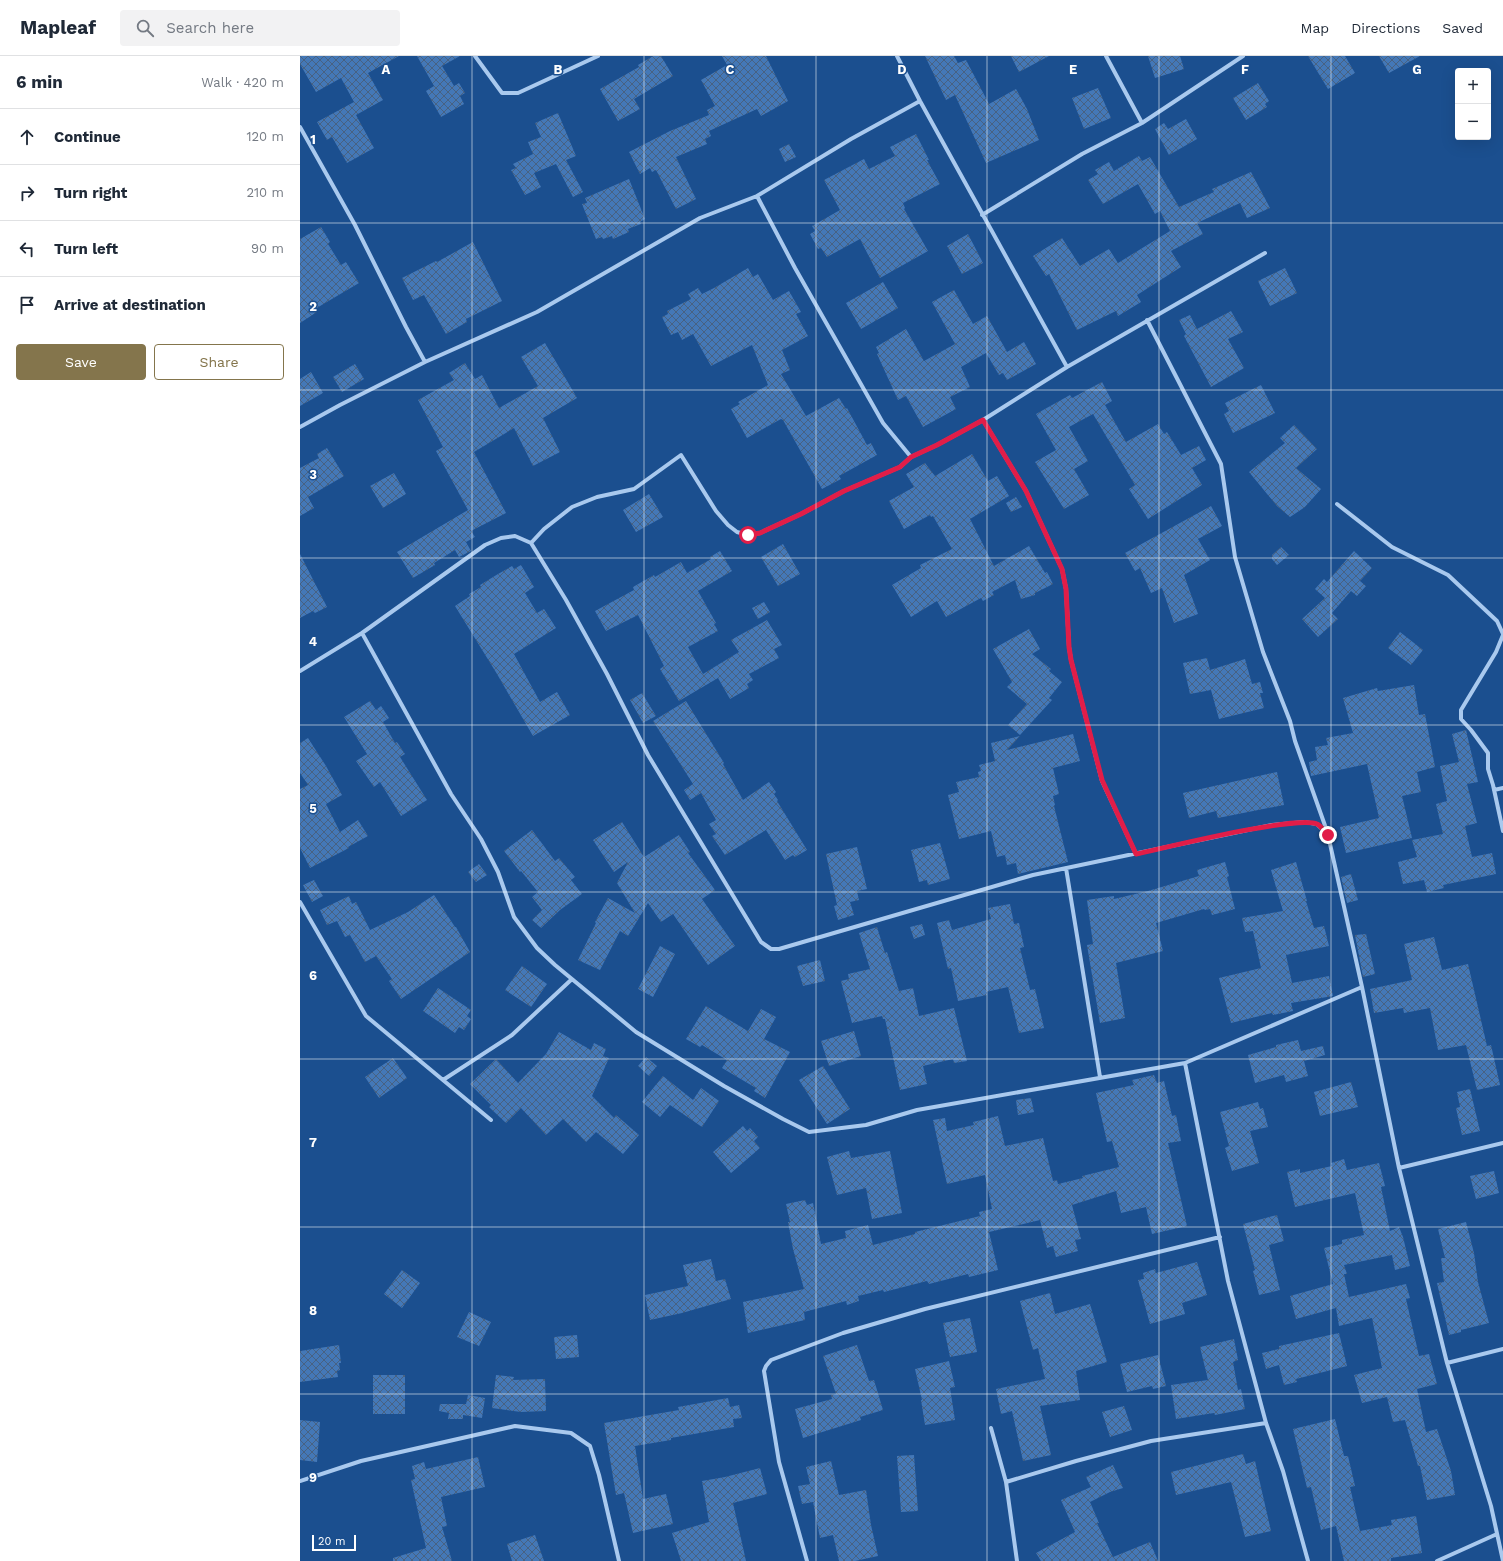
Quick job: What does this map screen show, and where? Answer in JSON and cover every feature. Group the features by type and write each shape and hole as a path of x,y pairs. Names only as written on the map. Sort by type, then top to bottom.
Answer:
{"street":[{"path":"475,56 502,93 518,93 598,56"},
{"path":"897,56 982,215 1067,367"},
{"path":"1106,56 1142,123"},
{"path":"982,215 1082,154 1142,123 1243,56"},
{"path":"300,427 425,362 537,312 700,218 757,196 851,139 920,101"},
{"path":"300,127 355,225 425,362"},
{"path":"757,196 802,282 883,423 911,457"},
{"path":"531,543 544,529 572,507 596,497 634,489 682,455 716,511 737,532 748,535 760,533 801,514 844,491 900,467 911,457 937,445 983,420 1067,367 1265,253"},
{"path":"1147,320 1221,464 1235,557 1263,652 1290,721 1295,741 1328,835 1362,987 1399,1168 1447,1363 1491,1506 1503,1561"},
{"path":"983,420 1026,491 1062,569 1066,589 1071,660 1102,780 1136,854"},
{"path":"1337,504 1392,547 1448,576 1497,621 1503,634 1496,652 1461,710 1461,719 1488,753 1488,770 1503,831"},
{"path":"300,671 362,633 485,545 501,538 515,536 531,543 566,600 608,674 648,755 762,942 771,949 797,944 1033,875 1272,825 1304,822 1317,824 1328,835"},
{"path":"362,633 450,794 481,839 498,872 514,917 537,948 554,965 636,1032 724,1086 809,1132 866,1125 917,1110 1185,1063 1362,987"},
{"path":"1494,790 1503,788"},
{"path":"1066,868 1100,1077"},
{"path":"300,902 366,1016 491,1120"},
{"path":"442,1080 512,1035 572,979"},
{"path":"1185,1063 1228,1281 1266,1423 1283,1472 1308,1561"},
{"path":"1399,1168 1503,1143"},
{"path":"807,1561 779,1462 764,1371 771,1360 843,1333 925,1309 1220,1237"},
{"path":"1447,1363 1503,1349"},
{"path":"1006,1482 1151,1440 1266,1423"},
{"path":"300,1481 361,1461 515,1426 571,1434 590,1446 599,1475 619,1561"},
{"path":"991,1428 1006,1482 1017,1561"},
{"path":"1437,1561 1497,1534"}],"building":[{"path":"300,56 399,56 368,73 383,100 356,115 374,148 347,163 332,137 327,140 317,122 354,102 341,78 316,92 300,64"},
{"path":"417,56 460,56 442,66 454,86 459,83 465,93 460,96 464,104 441,117 426,91 434,86"},
{"path":"653,56 661,56 673,76 634,99 640,109 618,121 600,89 639,67 638,65"},
{"path":"722,56 766,56 788,101 761,116 757,109 709,131 711,136 705,139 707,144 676,157 696,199 676,209 656,170 652,172 650,168 640,174 629,152 670,131 709,115 707,110 715,106 701,80 727,65"},
{"path":"925,56 954,56 958,63 966,60 989,104 1016,89 1027,109 1039,140 986,163 955,95 946,100"},
{"path":"1011,56 1049,56 1019,72"},
{"path":"1148,56 1180,56 1184,69 1155,78"},
{"path":"1308,56 1345,56 1355,73 1328,89"},
{"path":"1379,56 1420,56 1389,73"},
{"path":"1258,83 1269,101 1265,104 1267,107 1246,120 1233,98"},
{"path":"1098,88 1111,118 1084,129 1072,98"},
{"path":"558,113 576,156 566,160 583,192 573,197 556,164 534,173 541,187 525,195 511,170 516,168 513,164 533,154 528,142 541,137 535,123"},
{"path":"1186,119 1197,139 1169,155 1155,129 1164,123 1168,129"},
{"path":"916,134 929,160 927,160 940,184 903,203 904,209 928,251 880,278 860,239 827,257 821,248 818,249 810,234 815,231 812,226 840,210 824,180 864,159 869,169 895,156 890,147"},
{"path":"789,144 796,157 785,162 779,149"},
{"path":"1139,156 1142,161 1150,157 1179,207 1214,192 1212,189 1251,172 1270,208 1247,218 1240,203 1197,223 1203,234 1171,251 1181,267 1137,295 1141,302 1118,316 1116,311 1077,330 1049,274 1046,276 1033,256 1062,238 1080,266 1109,249 1118,263 1170,231 1160,211 1155,214 1138,184 1103,204 1088,180 1098,174 1095,170 1109,162 1114,171"},
{"path":"629,179 645,219 640,222 641,224 628,229 629,232 613,239 612,236 603,239 602,237 596,239 582,204 587,203 585,198"},
{"path":"321,227 330,242 328,244 341,265 346,262 359,283 315,309 317,312 300,323 300,239"},
{"path":"968,234 983,263 962,274 947,246"},
{"path":"473,242 502,301 466,319 467,322 446,334 424,295 413,300 402,278 436,261 437,262"},
{"path":"748,268 753,277 758,274 773,300 789,291 801,312 796,314 808,336 782,350 790,370 781,374 806,416 839,398 846,409 847,408 867,445 871,443 877,455 839,476 841,479 822,489 783,420 781,419 747,438 731,409 740,404 738,402 768,385 752,345 711,366 693,334 682,340 678,332 671,335 662,317 668,314 667,311 691,299 688,294 698,288 702,294"},
{"path":"1285,268 1297,293 1270,306 1258,281"},
{"path":"883,282 898,308 861,329 846,303"},
{"path":"954,290 973,324 987,316 1007,352 1024,342 1036,364 1007,380 1003,373 999,375 986,353 961,367 970,387 950,397 956,409 923,427 906,396 898,400 877,354 879,353 876,347 906,329 924,361 955,344 932,302"},
{"path":"1231,311 1243,332 1228,339 1244,368 1211,387 1184,336 1186,334 1179,320 1190,315 1197,329"},
{"path":"545,343 577,398 543,418 560,452 533,466 514,428 474,452 506,513 471,531 475,537 466,542 471,551 459,557 455,550 434,563 435,565 413,578 397,552 468,510 436,451 443,447 418,400 454,380 449,373 465,363 475,379 482,375 499,408 538,386 521,357"},
{"path":"355,364 364,379 342,392 333,377"},
{"path":"311,372 323,393 300,406 300,379"},
{"path":"1102,382 1112,401 1105,405 1126,442 1158,424 1164,434 1167,432 1181,455 1199,446 1206,460 1192,468 1202,485 1148,519 1129,489 1135,485 1093,414 1069,427 1088,461 1074,469 1089,495 1064,509 1035,462 1056,450 1036,414 1070,395 1072,398"},
{"path":"1261,385 1275,413 1233,433 1224,414 1229,411 1225,403"},
{"path":"1294,425 1317,449 1296,468 1321,489 1305,507 1290,517 1277,506 1249,472 1285,443 1280,438"},
{"path":"327,448 344,476 308,497 314,508 300,516 300,468 319,458 317,454"},
{"path":"972,454 988,481 997,476 1009,496 970,519 994,566 1029,546 1045,573 1047,572 1053,584 1035,593 1035,595 1021,599 1015,580 992,592 994,595 983,601 981,598 946,617 937,601 911,617 892,585 921,568 920,565 952,549 933,516 931,517 930,515 904,529 889,501 914,487 906,474 925,463 935,476"},
{"path":"394,473 406,494 383,508 370,486"},
{"path":"649,494 663,517 636,532 623,510"},
{"path":"1016,497 1022,507 1011,512 1006,503"},
{"path":"1211,506 1222,526 1198,539 1210,560 1184,575 1198,614 1174,623 1162,588 1151,593 1140,568 1135,571 1125,553"},
{"path":"783,544 800,574 778,586 761,557"},
{"path":"1281,547 1289,555 1277,565 1272,559 1272,555"},
{"path":"720,551 732,571 698,591 716,623 714,624 718,631 688,647 703,674 739,652 731,640 767,620 782,645 774,649 779,658 749,674 753,680 747,684 749,688 730,699 718,678 679,701 660,669 664,666 638,615 606,631 595,611 634,590 633,587 654,575 655,577 681,562 687,573 711,559 710,557"},
{"path":"1354,551 1372,568 1360,581 1366,586 1357,596 1351,591 1332,613 1338,619 1318,637 1302,619 1325,598 1315,589 1324,579 1327,582"},
{"path":"300,554 327,607 315,613 313,611 300,618"},
{"path":"521,565 534,587 525,593 537,613 544,609 556,628 514,654 540,702 557,692 570,715 533,736 455,606 470,596 469,594 481,587 480,585 512,566 514,569"},
{"path":"764,602 770,612 758,619 752,608"},
{"path":"1029,629 1040,649 1032,654 1051,669 1049,671 1062,682 1049,698 1052,700 1020,735 1008,725 1027,704 1007,687 1012,682 993,649"},
{"path":"1400,632 1423,650 1411,665 1388,648"},
{"path":"1207,658 1210,670 1245,659 1252,684 1260,682 1263,693 1260,693 1264,708 1219,719 1211,690 1190,694 1183,663"},
{"path":"1414,685 1419,715 1425,714 1435,767 1417,772 1421,792 1402,796 1412,838 1346,853 1340,827 1379,818 1367,764 1311,776 1309,762 1317,760 1315,747 1328,745 1326,738 1353,733 1343,698 1377,688 1378,691"},
{"path":"642,693 656,716 643,723 630,700"},
{"path":"370,701 376,710 381,706 389,718 383,722 395,743 397,742 405,754 400,757 427,800 401,816 380,782 374,787 356,761 367,754 344,717"},
{"path":"686,701 724,763 723,764 743,800 769,782 776,792 774,794 778,800 777,801 807,850 795,857 793,855 785,860 766,830 725,855 712,836 716,834 709,824 716,820 701,793 690,800 684,790 693,784 653,721"},
{"path":"1466,730 1478,782 1467,784 1477,823 1465,826 1472,857 1492,853 1496,874 1443,885 1444,888 1427,892 1424,880 1403,884 1398,862 1417,857 1412,840 1443,834 1436,804 1447,801 1440,766 1459,762 1452,734"},
{"path":"1073,734 1080,761 1053,768 1059,794 1053,796 1054,806 1068,862 1018,874 1016,863 1007,865 1005,855 997,857 991,831 959,839 948,795 959,792 956,782 979,777 978,772 981,771 979,765 995,761 991,743 1020,736 1007,750"},
{"path":"308,738 342,795 326,804 340,832 358,820 368,836 348,847 349,848 310,868 300,848 300,789 308,785 300,773 300,743"},
{"path":"1277,772 1284,805 1218,818 1216,811 1189,818 1183,793"},
{"path":"622,822 644,857 679,835 690,852 688,853 715,890 702,899 735,946 708,965 673,914 661,922 648,903 628,936 620,931 600,970 578,960 596,923 595,922 608,898 635,913 617,883 628,862 614,872 593,840"},
{"path":"532,830 555,861 559,858 575,877 571,880 582,894 560,910 541,928 532,920 542,910 532,897 538,892 504,851"},
{"path":"940,843 950,879 928,885 927,880 919,882 911,850"},
{"path":"857,847 867,889 857,891 859,900 850,902 854,915 838,920 834,906 837,905 826,854"},
{"path":"1225,862 1235,909 1212,915 1210,909 1204,909 1156,923 1163,951 1116,963 1125,1018 1100,1023 1087,945 1093,944 1087,900 1114,896 1114,899 1148,891 1199,876 1197,870"},
{"path":"1296,862 1314,928 1324,926 1329,946 1286,955 1292,983 1329,976 1333,996 1291,1003 1293,1011 1273,1015 1272,1013 1231,1023 1219,978 1261,968 1253,931 1245,932 1242,918 1283,911 1271,870"},
{"path":"479,864 487,875 476,882 468,872"},
{"path":"1351,874 1358,900 1347,903 1341,877"},
{"path":"314,880 323,896 312,902 303,885"},
{"path":"434,895 456,927 470,952 401,999 389,981 392,979 376,956 365,962 350,935 345,937 337,921 327,925 320,910 349,896 352,904 356,902 370,930 408,912"},
{"path":"1010,904 1014,924 1019,923 1024,947 1020,948 1030,990 1035,989 1044,1028 1019,1033 1008,987 986,992 987,995 958,1001 951,968 948,969 937,923 949,920 952,930 991,919 988,908"},
{"path":"922,924 925,935 914,939 910,927"},
{"path":"877,927 885,953 887,952 899,991 913,988 919,1016 954,1008 967,1061 954,1063 953,1059 923,1066 927,1084 900,1090 885,1019 883,1019 882,1016 852,1023 841,981 849,979 848,974 870,969 859,933"},
{"path":"1366,934 1375,974 1363,977 1355,935"},
{"path":"1434,937 1442,970 1468,964 1487,1046 1491,1045 1500,1085 1477,1090 1466,1045 1438,1050 1430,1008 1404,1013 1403,1008 1374,1013 1370,989 1412,980 1404,944"},
{"path":"660,946 675,954 653,997 638,989"},
{"path":"820,960 825,981 803,986 797,966"},
{"path":"522,966 547,984 531,1007 505,990"},
{"path":"438,988 471,1010 467,1016 471,1019 464,1030 459,1027 455,1033 423,1011"},
{"path":"706,1006 748,1031 761,1009 776,1017 764,1039 790,1052 765,1098 754,1091 756,1088 722,1068 727,1060 702,1045 700,1047 686,1039"},
{"path":"854,1031 861,1056 829,1066 821,1041"},
{"path":"559,1032 591,1050 594,1043 606,1049 603,1056 609,1058 592,1096 614,1118 616,1115 639,1135 623,1154 596,1132 586,1142 563,1119 546,1135 521,1108 506,1123 489,1107 491,1105 470,1084 496,1059 518,1083 546,1054"},
{"path":"1298,1040 1301,1051 1323,1046 1325,1055 1304,1061 1308,1076 1286,1082 1284,1075 1255,1083 1248,1055 1276,1047 1276,1045"},
{"path":"646,1057 657,1066 649,1076 638,1066"},
{"path":"393,1058 407,1078 379,1098 365,1077"},
{"path":"823,1066 850,1109 827,1124 799,1080"},
{"path":"1154,1075 1157,1083 1164,1081 1172,1116 1176,1115 1181,1141 1168,1143 1187,1226 1152,1234 1146,1207 1121,1213 1116,1191 1072,1205 1081,1239 1075,1240 1078,1251 1056,1257 1053,1246 1047,1248 1040,1220 989,1232 998,1270 969,1277 968,1274 929,1284 927,1281 884,1292 883,1290 858,1296 859,1301 847,1305 846,1301 804,1312 805,1320 748,1333 743,1302 804,1289 793,1249 786,1204 805,1200 807,1205 813,1203 821,1244 846,1238 845,1231 868,1225 873,1245 915,1234 915,1232 980,1216 979,1212 992,1209 985,1175 947,1184 933,1120 945,1118 947,1131 974,1125 973,1122 998,1116 1005,1146 1043,1138 1053,1181 1057,1180 1058,1184 1083,1178 1082,1176 1119,1167 1112,1141 1107,1142 1096,1093 1134,1085 1132,1080"},
{"path":"663,1076 693,1100 701,1088 719,1101 702,1127 670,1105 660,1117 642,1102"},
{"path":"1351,1082 1358,1107 1320,1116 1314,1092"},
{"path":"1470,1089 1480,1131 1462,1135 1456,1108 1460,1107 1457,1092"},
{"path":"1031,1098 1034,1112 1018,1115 1016,1100"},
{"path":"1258,1102 1260,1109 1263,1108 1268,1127 1250,1131 1259,1163 1232,1171 1225,1148 1229,1146 1220,1112"},
{"path":"743,1126 747,1131 750,1128 758,1137 754,1141 760,1148 731,1173 713,1152"},
{"path":"849,1151 851,1158 890,1151 902,1213 872,1219 866,1188 837,1195 827,1157"},
{"path":"1344,1159 1347,1170 1379,1163 1385,1186 1381,1187 1390,1231 1399,1227 1410,1266 1395,1270 1392,1255 1344,1265 1347,1274 1344,1274 1349,1297 1406,1284 1410,1298 1406,1299 1419,1356 1429,1354 1437,1384 1417,1389 1426,1432 1437,1429 1451,1471 1455,1495 1427,1500 1420,1466 1418,1466 1405,1420 1393,1422 1387,1397 1362,1403 1354,1375 1382,1368 1372,1318 1339,1326 1336,1308 1296,1319 1290,1296 1333,1284 1324,1248 1342,1244 1342,1240 1364,1235 1355,1193 1295,1207 1287,1172 1300,1169 1300,1173 1332,1166 1331,1163"},
{"path":"1494,1171 1499,1193 1476,1199 1470,1176"},
{"path":"1277,1215 1284,1241 1269,1245 1280,1290 1259,1295 1253,1271 1255,1270 1243,1224"},
{"path":"1466,1222 1474,1253 1478,1282 1489,1323 1461,1330 1461,1332 1449,1335 1437,1283 1444,1282 1441,1258 1445,1258 1438,1229"},
{"path":"711,1259 716,1281 725,1279 731,1299 682,1313 650,1320 645,1295 688,1286 683,1265"},
{"path":"1197,1262 1207,1295 1182,1303 1185,1314 1150,1324 1138,1280 1144,1279 1143,1273 1155,1269 1156,1273"},
{"path":"402,1270 420,1283 402,1308 384,1294"},
{"path":"1050,1293 1055,1314 1090,1304 1107,1362 1076,1371 1080,1400 1040,1406 1051,1455 1023,1461 1012,1411 1001,1414 996,1389 1045,1379 1038,1348 1033,1350 1020,1301"},
{"path":"469,1312 491,1322 479,1346 457,1337"},
{"path":"970,1318 977,1352 950,1357 943,1323"},
{"path":"1339,1333 1347,1366 1296,1379 1297,1382 1284,1385 1279,1365 1266,1369 1262,1353 1279,1349 1279,1346"},
{"path":"577,1335 579,1357 556,1359 554,1337"},
{"path":"1234,1339 1238,1360 1233,1362 1238,1390 1241,1389 1245,1409 1215,1415 1214,1413 1176,1419 1171,1385 1208,1380 1200,1347"},
{"path":"339,1345 341,1363 339,1363 340,1370 337,1371 338,1377 300,1382 300,1351"},
{"path":"857,1345 869,1381 874,1380 883,1410 860,1417 861,1420 803,1438 795,1409 832,1399 831,1395 836,1394 823,1356"},
{"path":"1158,1355 1166,1386 1153,1389 1152,1386 1127,1392 1120,1364"},
{"path":"949,1361 955,1387 950,1388 955,1420 925,1425 922,1400 915,1369"},
{"path":"373,1375 405,1375 405,1414 373,1414"},
{"path":"496,1375 514,1377 513,1380 545,1379 546,1411 521,1412 492,1408"},
{"path":"468,1395 485,1398 482,1418 463,1415 463,1419 448,1419 449,1413 439,1411 440,1404 466,1404"},
{"path":"728,1398 730,1407 739,1405 742,1418 733,1419 734,1427 635,1446 643,1499 666,1494 673,1524 633,1533 624,1493 616,1495 604,1423 679,1410 678,1407"},
{"path":"1124,1406 1132,1430 1110,1437 1102,1412"},
{"path":"1335,1419 1344,1456 1348,1456 1355,1486 1350,1487 1360,1531 1392,1525 1391,1520 1416,1516 1422,1553 1391,1558 1391,1561 1344,1561 1336,1526 1321,1530 1311,1487 1307,1488 1293,1429"},
{"path":"300,1420 320,1422 317,1462 300,1460"},
{"path":"1243,1454 1246,1464 1255,1461 1271,1531 1245,1537 1231,1482 1176,1495 1171,1472"},
{"path":"914,1455 918,1511 901,1512 897,1456"},
{"path":"478,1457 485,1487 441,1497 447,1526 442,1527 452,1561 393,1561 393,1558 426,1548 411,1480 415,1479 412,1466 424,1462 426,1469"},
{"path":"831,1461 839,1495 866,1490 871,1525 878,1556 855,1561 839,1561 833,1535 820,1538 813,1502 802,1504 798,1486 810,1484 806,1467"},
{"path":"1113,1465 1123,1488 1110,1492 1090,1502 1099,1523 1097,1523 1113,1557 1150,1542 1158,1561 1041,1561 1036,1553 1075,1532 1061,1500 1091,1487 1086,1477"},
{"path":"760,1468 767,1494 733,1503 746,1561 681,1561 672,1533 709,1522 702,1481"},
{"path":"535,1535 544,1561 512,1561 507,1544"}],"route":[{"path":"748,535 760,533 801,514 844,491 900,467 911,457 937,445 983,420 1026,491 1062,569 1066,589 1071,660 1102,780 1136,854 1272,825 1304,822 1317,824 1328,835"}]}
